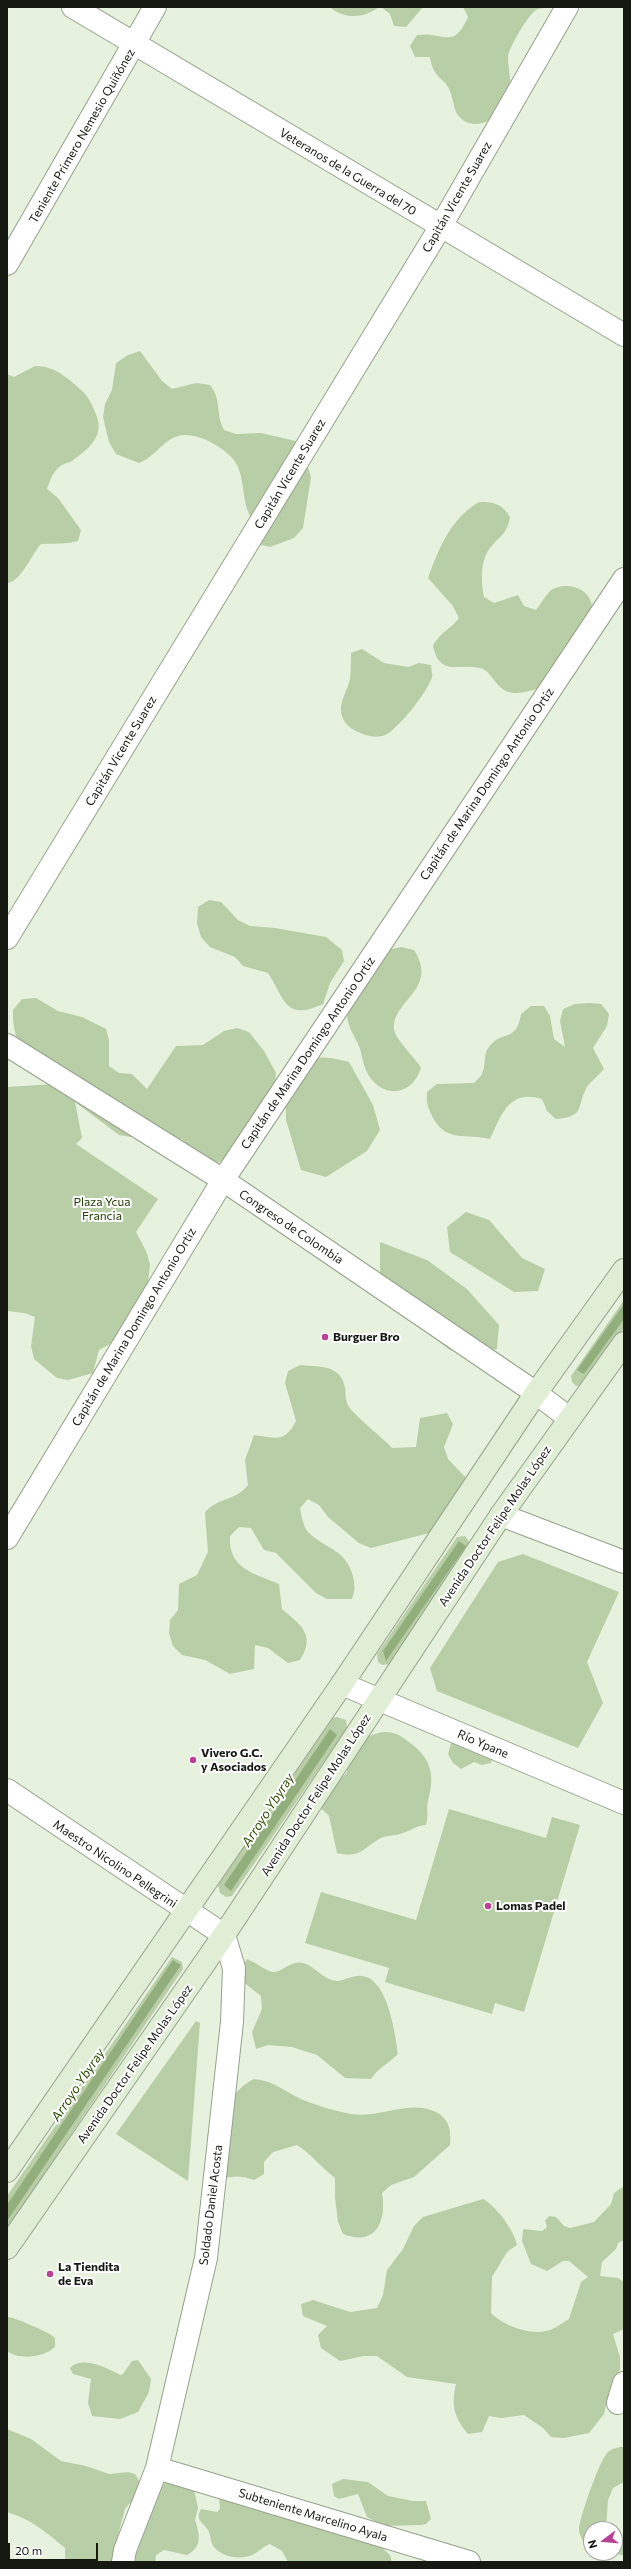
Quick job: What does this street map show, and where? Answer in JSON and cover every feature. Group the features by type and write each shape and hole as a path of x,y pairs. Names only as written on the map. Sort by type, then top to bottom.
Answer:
{"main road":[{"path":"7,2171 342,1684 536,1394 624,1270"},
{"name":"Avenida Doctor Felipe Molas López","path":"7,2248 224,1935 501,1515 624,1343"}],"street":[{"name":"Veteranos de la Guerra del 70","path":"73,7 134,45 624,335"},
{"name":"Teniente Primero Nemesio Quiñónez","path":"7,264 156,7"},
{"name":"Capitán Vicente Suarez","path":"7,938 441,226 567,7"},
{"name":"Capitán de Marina Domingo Antonio Ortiz","path":"7,1538 223,1180 624,579"},
{"name":"Congreso de Colombia","path":"7,1045 223,1180 569,1418"},
{"path":"501,1515 624,1562"},
{"name":"Río Ypane","path":"342,1684 624,1803"},
{"name":"Maestro Nicolino Pellegrini","path":"7,1790 186,1912 224,1935"},
{"name":"Soldado Daniel Acosta","path":"123,2562 125,2550 157,2468 206,2258 232,2022 234,1968 224,1935"},
{"name":"Subteniente Marcelino Ayala","path":"157,2468 469,2562"}],"green space":[{"path":"330,7 379,7 373,11 361,15 348,16"},
{"path":"381,7 423,7 406,27 394,26 390,14"},
{"path":"463,7 550,7 537,9 532,13 511,47 508,57 510,91 503,109 491,120 476,124 468,123 456,112 449,89 434,70 430,57 415,57 410,46 417,35 426,34 452,37 458,34 468,17"},
{"path":"140,351 162,381 172,389 196,383 210,385 216,396 221,424 224,430 236,434 261,433 300,442 311,477 303,528 294,538 270,547 258,544 255,530 245,503 241,476 237,464 222,449 208,441 192,436 178,436 167,441 150,457 139,463 116,454 109,442 103,417 105,404 112,390 116,363 128,355"},
{"path":"35,366 42,366 60,373 83,392 94,408 99,428 94,440 85,451 72,461 58,468 47,489 58,498 81,530 78,541 41,544 17,578 12,582 7,583 7,374 14,377"},
{"path":"479,502 494,503 504,509 510,517 507,528 490,548 484,559 482,585 484,597 494,603 518,595 524,606 536,610 546,595 553,589 572,586 584,592 591,601 591,615 588,621 561,652 554,671 549,679 542,686 526,692 516,693 503,690 489,673 480,668 450,667 445,665 440,662 436,656 433,646 439,637 459,618 453,606 428,578 442,545 453,525 461,516"},
{"path":"362,649 384,663 408,667 419,663 431,665 432,677 425,691 403,720 395,728 382,736 369,736 356,731 344,721 342,716 342,701 350,678 351,653"},
{"path":"209,900 221,902 238,920 250,926 275,928 326,937 342,950 344,961 330,983 323,1004 310,1009 294,1009 283,1000 268,973 243,966 235,957 210,947 201,937 197,923 198,907"},
{"path":"401,947 414,950 420,963 421,975 413,993 400,1009 394,1028 401,1043 421,1068 416,1078 410,1085 402,1090 394,1091 386,1090 378,1086 371,1079 366,1070 347,1016 351,999 388,950"},
{"name":"Plaza Ycua Francia","path":"36,998 58,1011 82,1017 106,1029 109,1040 109,1066 119,1073 132,1074 147,1089 176,1046 203,1045 224,1031 237,1028 249,1032 264,1051 276,1073 275,1084 301,1063 308,1060 325,1058 349,1062 373,1105 380,1130 367,1151 326,1177 301,1170 286,1120 286,1109 275,1086 238,1157 203,1166 182,1139 131,1137 119,1135 75,1102 82,1138 76,1144 158,1199 136,1232 147,1253 150,1265 147,1290 125,1336 99,1350 93,1373 68,1380 57,1378 34,1359 31,1346 35,1317 24,1313 7,1311 7,1087 53,1084 30,1060 19,1044 15,1034 13,1010 22,999"},
{"path":"575,1004 601,1004 609,1014 607,1026 593,1048 604,1069 587,1087 579,1109 576,1113 572,1116 556,1119 547,1111 542,1099 531,1097 514,1101 508,1106 490,1139 458,1136 444,1131 438,1126 433,1118 427,1102 427,1092 437,1084 474,1083 482,1074 486,1053 489,1047 499,1038 512,1033 516,1029 521,1014 531,1006 544,1006 550,1016 554,1039 565,1047 560,1021 563,1009"},
{"path":"466,1212 489,1220 522,1258 545,1269 538,1291 514,1292 450,1252 447,1227"},
{"path":"380,1242 427,1260 467,1289 499,1325 497,1349 474,1354 450,1350 408,1318 380,1277"},
{"path":"624,1300 624,1328 584,1385 576,1386 572,1382 571,1376"},
{"path":"300,1365 326,1368 337,1373 344,1384 349,1407 392,1448 416,1447 420,1418 447,1413 453,1424 444,1447 448,1459 466,1478 470,1490 433,1532 371,1548 359,1543 328,1517 319,1505 308,1499 300,1508 304,1526 310,1534 341,1555 350,1567 354,1579 352,1599 327,1599 316,1593 276,1553 264,1550 251,1528 239,1527 230,1536 233,1556 238,1563 252,1573 279,1584 282,1609 295,1620 304,1631 307,1644 300,1660 288,1663 268,1648 255,1645 254,1669 230,1674 205,1660 182,1655 173,1646 169,1633 170,1620 178,1610 179,1584 197,1575 208,1552 205,1512 216,1503 238,1494 248,1485 245,1460 254,1435 274,1438 284,1436 292,1428 296,1421 285,1383 288,1371"},
{"path":"465,1536 470,1543 390,1664 382,1665 378,1662 377,1654 457,1537"},
{"path":"523,1554 619,1592 587,1662 603,1703 578,1748 437,1691 430,1668 498,1562"},
{"path":"337,1717 346,1720 347,1728 232,1896 226,1897 220,1893 218,1885 333,1718"},
{"path":"384,1732 394,1733 403,1737 417,1748 427,1761 430,1768 431,1783 427,1804 426,1825 419,1826 400,1834 381,1838 356,1854 337,1853 329,1816 320,1807 328,1789 347,1773 350,1757 357,1745 369,1736"},
{"path":"452,1740 492,1757 491,1763 482,1765 474,1762 461,1769 453,1763 448,1754"},
{"name":"Lomas Padel","path":"449,1809 546,1838 552,1817 580,1825 524,2012 495,2003 492,2014 385,1982 389,1968 305,1943 321,1892 416,1920"},
{"path":"172,1957 182,1962 183,1969 7,2229 7,2196"},
{"path":"247,1959 266,1970 273,1972 298,1962 312,1967 328,1979 338,1981 362,1976 371,1979 378,1986 389,2008 398,2054 371,2079 345,2078 317,2055 292,2047 268,2045 256,2049 252,2032 262,2009 261,1996 242,1981 240,1970"},
{"path":"196,2021 200,2023 188,2181 116,2134"},
{"path":"254,2079 273,2084 301,2099 312,2103 332,2110 351,2114 373,2114 406,2108 428,2109 438,2113 445,2119 450,2131 450,2145 414,2177 391,2185 382,2193 383,2213 381,2222 377,2229 371,2234 364,2237 354,2237 343,2234 338,2222 335,2198 335,2178 297,2145 273,2152 264,2162 264,2174 254,2180 240,2176 213,2180 206,2179 206,2152 216,2122 233,2096 243,2086"},
{"path":"624,2186 624,2240 618,2243 616,2249 602,2262 600,2276 618,2278 624,2282 624,2329 613,2334 620,2357 620,2370 609,2392 604,2414 589,2433 564,2438 551,2437 543,2428 524,2415 501,2418 489,2416 482,2432 468,2434 463,2428 455,2410 454,2398 456,2384 407,2377 377,2356 364,2356 340,2361 321,2348 318,2335 327,2326 303,2316 301,2304 313,2300 350,2312 377,2308 383,2295 387,2270 403,2249 414,2226 423,2217 483,2199 488,2202 504,2219 512,2232 517,2245 507,2252 492,2277 491,2313 502,2321 516,2328 532,2332 552,2329 569,2319 581,2282 588,2277 569,2261 563,2261 547,2271 531,2264 522,2241 523,2229 542,2231 547,2227 545,2221 549,2216 556,2217 564,2226 570,2228 594,2222 611,2204 614,2193"},
{"path":"8,2317 53,2336 55,2338 55,2347 44,2354 24,2357 7,2351"},
{"path":"138,2360 151,2379 149,2392 138,2412 120,2419 92,2416 88,2403 91,2379 73,2374 70,2368 75,2364 88,2363 102,2366 120,2375 123,2374 132,2361"},
{"path":"7,2429 31,2439 61,2461 86,2466 109,2474 128,2472 135,2474 141,2484 134,2501 125,2509 117,2539 120,2551 118,2562 65,2562 65,2548 45,2531 31,2522 7,2512"},
{"path":"624,2447 624,2482 613,2488 608,2500 607,2521 583,2521 583,2541 579,2529 591,2489 604,2457 608,2452"},
{"path":"343,2479 368,2482 388,2496 413,2501 426,2501 431,2519 426,2524 421,2525 384,2526 367,2517 358,2494 339,2499 334,2496 332,2484"},
{"path":"173,2481 194,2489 198,2508 195,2520 199,2535 197,2545 192,2552 187,2555 164,2550 156,2555 155,2562 136,2562 133,2541 160,2485"},
{"path":"219,2497 358,2535 381,2547 390,2555 392,2562 288,2562 282,2551 270,2544 247,2557 232,2557 226,2555 214,2547 208,2530 199,2518 201,2509 217,2512 220,2509"},
{"path":"623,2542 624,2542 623,2556"}],"shaded area":[{"path":"624,1304 624,1319 584,1374 577,1370"},
{"path":"459,1541 466,1546 386,1661 383,1651"},
{"path":"330,1729 337,1735 231,1891 224,1885"},
{"path":"173,1960 181,1965 7,2221 7,2205"}],"place":[{"name":"Burguer Bro","path":"325,1337"},
{"name":"Vivero G.C. y Asociados","path":"193,1760"},
{"name":"Lomas Padel","path":"488,1906"},
{"name":"La Tiendita de Eva","path":"50,2274"}],"water label":[{"name":"Arroyo Ybyray","path":"268,1810"},
{"name":"Arroyo Ybyray","path":"78,2085"}]}
